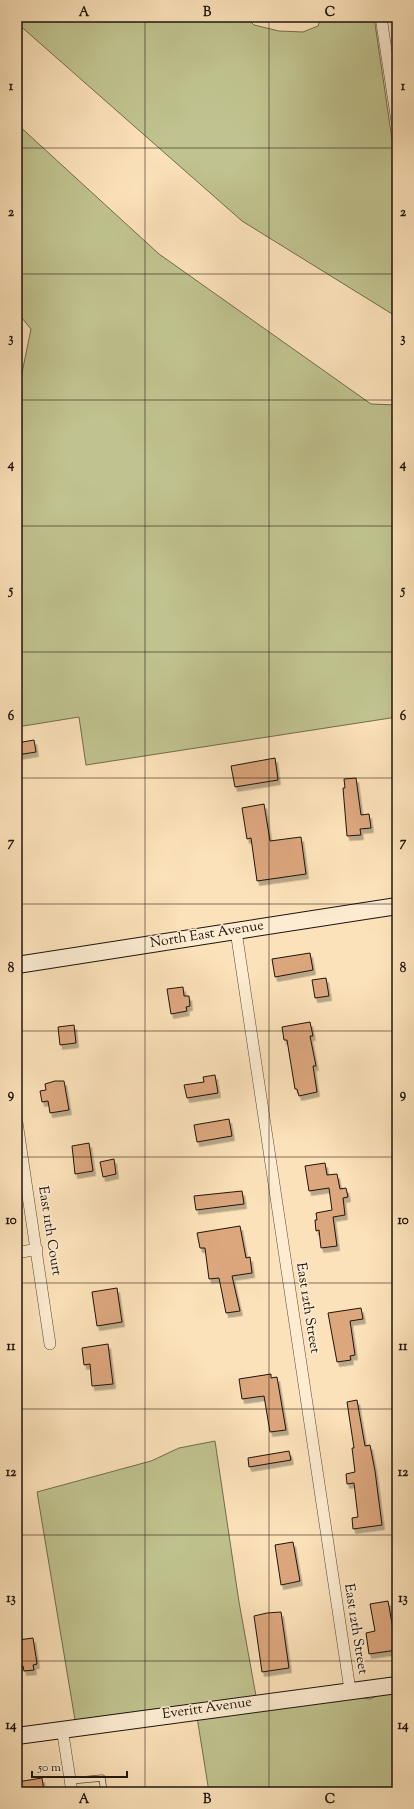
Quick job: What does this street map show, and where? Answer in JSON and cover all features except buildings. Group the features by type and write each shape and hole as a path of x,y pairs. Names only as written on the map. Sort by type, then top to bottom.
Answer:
{"main road":[{"name":"North East Avenue","path":"17,965 397,906"},
{"name":"Everitt Avenue","path":"17,1736 62,1728 397,1685"}],"street":[{"path":"381,17 397,122"},
{"name":"East 12th Street","path":"236,931 350,1690"},
{"name":"East 11th Court","path":"17,1122 50,1344"},
{"path":"17,1253 37,1249"},
{"path":"62,1728 71,1787"}],"lane":[{"path":"71,1787 102,1778 104,1792"}],"green space":[{"path":"17,17 246,17 254,25 279,31 303,32 318,26 321,17 374,17 397,173 397,317 242,221 17,23"},
{"path":"17,124 159,254 371,404 397,405 397,717 86,765 79,717 17,727 17,397 31,329 17,312"},
{"path":"215,1441 239,1602 256,1696 75,1720 37,1492 151,1461 179,1448"},
{"path":"397,1691 397,1792 209,1792 197,1717 349,1696 370,1699 386,1692"}]}
